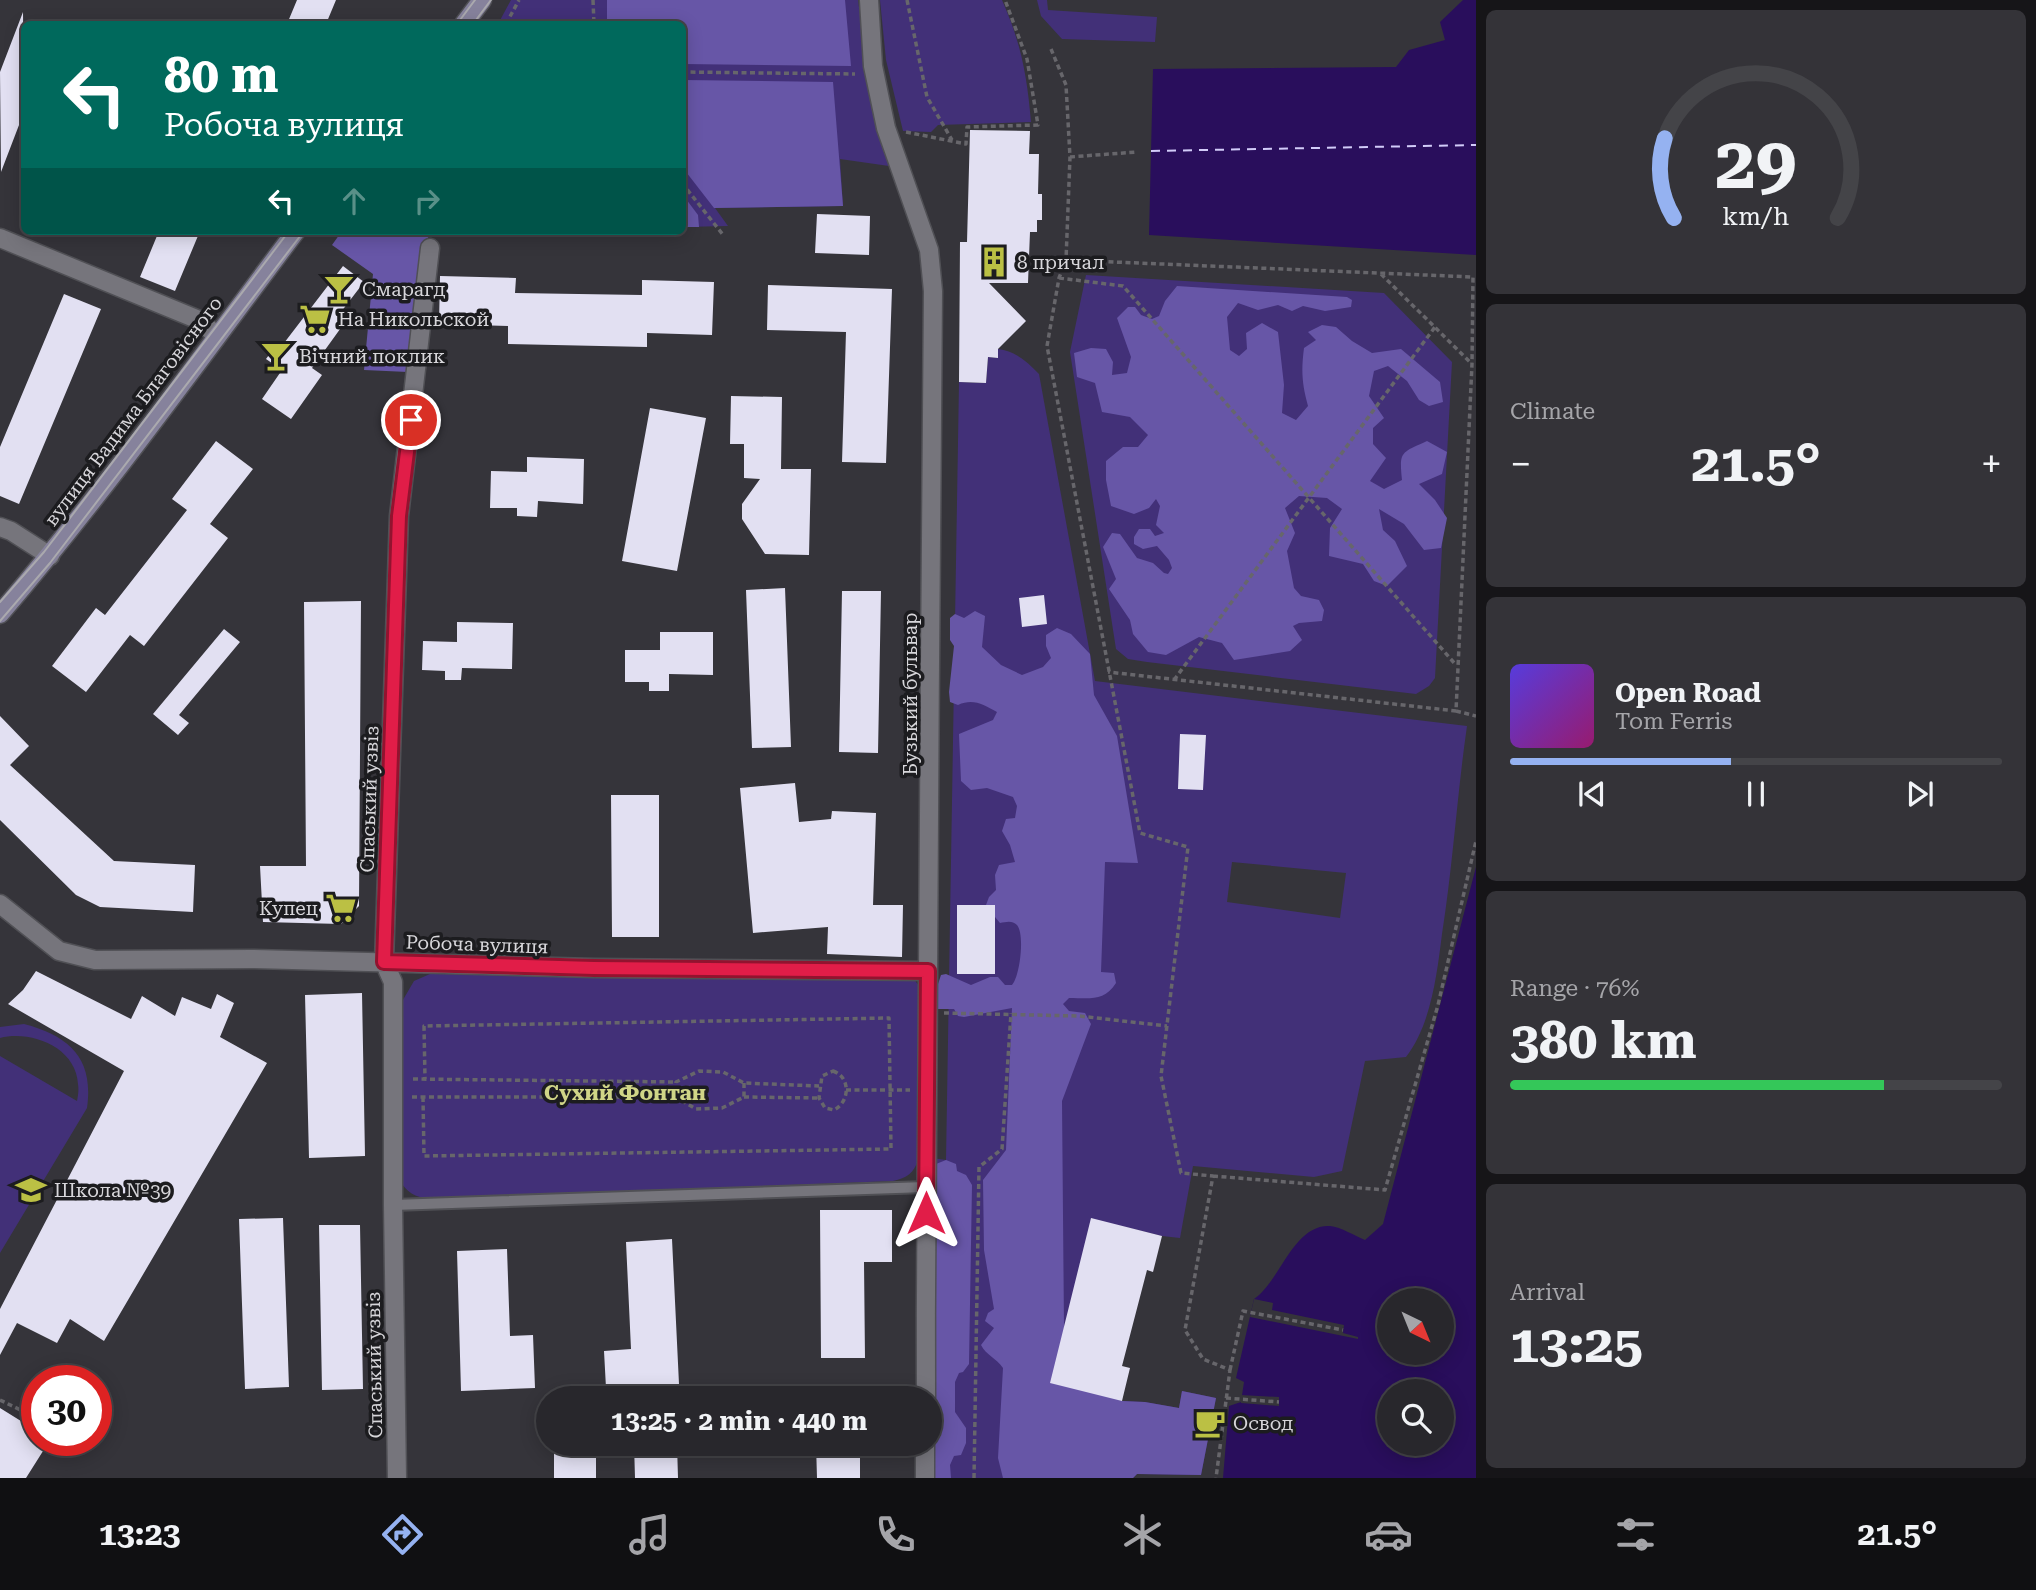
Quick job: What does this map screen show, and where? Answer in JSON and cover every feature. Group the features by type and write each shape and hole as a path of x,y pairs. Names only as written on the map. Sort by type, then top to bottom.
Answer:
{"street":[{"path":"466,21 482,0"},
{"name":"Бузький бульвар","path":"869,0 873,66 886,128 929,250 933,291 926,1386"},
{"name":"вулиця Вадима Благовісного","path":"0,614 50,556 293,235"},
{"path":"0,238 198,320 217,336"},
{"name":"Спаський узвіз","path":"397,1478 393,982 384,962 399,516 430,248"},
{"path":"0,527 50,556"},
{"name":"Робоча вулиця","path":"0,904 59,951 96,960 252,958 594,968 928,971"},
{"path":"925,1456 925,1478"}],"lane":[{"path":"393,1205 926,1187"}],"path":[{"path":"508,21 519,0"},
{"path":"593,0 594,21"},
{"path":"907,0 927,97 952,140 966,144 967,127 1038,125 1027,58 1005,0"},
{"path":"1051,49 1066,85 1070,157 1066,260 1059,278 1047,346 1140,834 1188,846 1161,1076 1181,1174 1385,1190 1438,1004 1476,841"},
{"path":"686,72 860,74"},
{"path":"1070,157 1137,152"},
{"path":"686,188 724,236"},
{"path":"1066,260 1473,277 1472,364 1455,711"},
{"path":"1381,273 1472,364"},
{"path":"1059,278 1123,286 1457,666"},
{"path":"1174,680 1435,327"},
{"path":"1108,672 1455,711 1476,716"},
{"path":"928,1012 1079,1016 1167,1027"},
{"path":"974,1478 979,1167 1002,1149 1011,1013"},
{"path":"423,1097 424,1156 891,1149 889,1018 424,1026 425,1079"},
{"path":"407,1079 676,1082 699,1071 711,1071 723,1072 744,1083 819,1086"},
{"path":"826,1072 841,1074 846,1090 846,1100 841,1107 834,1110 825,1108 819,1098 819,1086 826,1072"},
{"path":"676,1082 676,1097"},
{"path":"744,1083 744,1097"},
{"path":"846,1090 926,1090"},
{"path":"408,1098 676,1097 696,1109 722,1108 744,1097 819,1098"},
{"path":"1213,1177 1185,1329 1203,1359 1230,1370"},
{"path":"1216,1478 1230,1370 1243,1311 1343,1330"},
{"path":"1226,1398 1279,1402"},
{"path":"0,1400 21,1410"}],"shaded area":[{"path":"511,0 858,0 874,115 889,166 840,159 843,206 715,208 728,226 686,227 686,21 500,21"},
{"path":"607,0 845,0 851,66 686,64 686,21 607,21"},
{"path":"880,0 1002,0 1022,60 1031,122 938,125 931,132 903,131 886,60"},
{"path":"1037,0 1047,0 1048,10 1157,17 1155,42 1062,39 1041,16"},
{"path":"1463,0 1476,0 1476,255 1149,235 1153,69 1396,67 1409,50 1445,40 1440,22"},
{"path":"686,80 833,82 843,206 714,208 686,172"},
{"path":"686,199 698,215 699,227 686,227"},
{"path":"339,235 430,235 424,243 408,372 364,370 373,274 332,245"},
{"path":"1086,275 1384,293 1452,362 1435,678 1429,686 1416,694 1147,662 1128,659 1116,649 1070,352"},
{"path":"1177,286 1347,297 1352,300 1351,307 1325,311 1303,306 1292,311 1278,305 1258,310 1238,303 1227,317 1230,350 1239,356 1247,349 1246,333 1262,323 1278,332 1284,385 1282,413 1296,420 1308,406 1303,377 1304,348 1316,340 1308,332 1322,325 1336,327 1372,353 1401,349 1440,382 1443,402 1429,406 1419,400 1407,381 1388,366 1374,371 1369,396 1384,418 1373,428 1373,444 1386,458 1370,481 1384,489 1402,480 1401,463 1404,454 1427,441 1447,452 1442,474 1419,484 1435,500 1447,518 1441,548 1424,550 1404,524 1379,509 1383,530 1395,541 1407,566 1387,586 1374,581 1363,564 1329,556 1330,528 1342,509 1327,498 1299,496 1285,508 1295,533 1287,551 1294,588 1301,596 1319,600 1324,610 1322,621 1293,626 1302,640 1290,651 1234,660 1222,643 1199,637 1166,655 1148,652 1133,634 1130,620 1109,589 1116,579 1103,547 1112,533 1120,534 1137,558 1153,563 1164,573 1168,574 1172,568 1157,546 1143,549 1134,544 1134,537 1139,529 1150,529 1155,536 1164,533 1156,525 1160,506 1156,499 1149,508 1134,514 1111,506 1106,480 1106,461 1123,447 1138,447 1148,435 1130,417 1102,412 1095,383 1077,377 1074,353 1091,348 1106,349 1113,362 1112,375 1127,373 1131,357 1117,318 1128,307 1135,307 1141,315 1152,319 1159,316 1165,301"},
{"path":"998,349 1010,352 1026,361 1039,374 1095,681 1467,726 1446,908 1435,982 1427,1015 1415,1044 1406,1057 1365,1061 1342,1171 1314,1177 1193,1166 1180,1238 1091,1219 1122,1401 1179,1408 1182,1391 1216,1398 1201,1475 1137,1474 1133,1478 928,1478 928,1456 942,1456 942,1386 929,1386 932,1158 946,1160 959,382 986,383 988,357 998,358","holes":["1232,862 1346,873 1340,918 1227,902"]},
{"path":"975,611 985,616 982,647 1001,665 1022,675 1043,667 1051,658 1046,646 1046,635 1057,628 1071,634 1090,654 1094,695 1117,736 1138,863 1105,862 1101,972 1114,973 1116,983 1101,996 1069,998 1063,1004 1069,1011 1085,1013 1091,1024 1062,1101 1064,1327 1122,1401 1179,1408 1182,1391 1216,1398 1201,1475 1003,1478 998,1458 1003,1368 981,1345 994,1328 985,1321 988,1313 994,1309 984,1250 983,1180 1006,1150 1012,1008 964,1017 958,1016 954,1009 938,1009 935,1001 941,975 946,974 971,985 990,977 998,977 1005,985 1012,985 1020,955 1021,937 1017,925 1011,922 1000,923 995,917 995,905 986,905 996,890 995,875 999,865 1015,862 1002,831 1006,819 1015,818 1017,806 1013,797 987,788 971,790 961,781 959,734 993,720 997,712 978,703 958,705 950,702 954,646 950,640 950,618 955,614 964,618"},
{"path":"1476,867 1476,1478 1223,1478 1229,1406 1241,1402 1244,1382 1236,1378 1254,1299 1272,1280 1297,1244 1306,1234 1317,1228 1330,1226 1365,1240 1383,1224"},
{"path":"430,974 914,979 921,989 918,1160 909,1174 893,1181 428,1199 418,1196 407,1190 398,1178 400,1005 414,981"},
{"path":"24,1024 54,1035 75,1052 87,1076 87,1108 0,1253 0,1056 77,1101 78,1093 75,1071 61,1051 38,1039 12,1036 0,1038 0,1027"},
{"path":"946,1160 956,1164 957,1171 966,1175 972,1185 969,1364 959,1373 955,1382 955,1412 966,1428 966,1443 961,1455 954,1456 950,1465 951,1478 928,1478 929,1456 942,1456 942,1386 934,1386 932,1174 936,1164"}],"pier":[{"path":"1254,1299 1273,1303 1272,1310 1344,1325 1343,1333 1358,1339 1250,1317"},
{"path":"1241,1395 1279,1397 1279,1406 1241,1403"}],"building":[{"path":"297,0 336,0 327,21 288,21"},
{"path":"23,12 21,120 1,172 0,72"},
{"name":"8 причал","path":"970,130 1030,131 1029,154 1039,154 1038,194 1042,194 1042,220 1037,220 1037,232 1030,232 1028,283 989,283 1026,321 998,349 998,358 988,357 986,383 959,382 960,242 967,242"},
{"path":"817,214 870,216 869,255 815,253"},
{"path":"157,235 198,235 175,291 140,277"},
{"path":"343,266 364,282 341,312 348,318 312,368 322,375 291,419 262,399 282,370 266,359 277,344 281,347"},
{"path":"440,276 516,278 515,293 642,295 642,280 714,282 712,335 647,333 647,347 508,344 508,326 439,324"},
{"path":"768,285 892,289 886,463 842,462 846,332 767,330"},
{"path":"64,294 101,309 19,504 0,496 0,447"},
{"path":"731,396 782,397 781,469 811,469 809,555 765,554 742,519 742,504 760,479 744,478 744,444 730,444"},
{"path":"650,408 706,418 677,571 622,561"},
{"path":"216,441 253,469 210,524 228,538 144,646 130,635 86,692 52,666 96,608 105,615 187,510 172,499"},
{"path":"527,457 584,459 583,504 538,501 537,517 517,516 517,508 490,508 491,471 527,472"},
{"path":"785,588 791,747 752,748 746,590"},
{"path":"842,591 881,591 878,753 839,752"},
{"path":"1044,595 1047,624 1022,627 1019,598"},
{"path":"361,601 359,906 341,924 263,922 260,866 306,866 304,602"},
{"path":"457,622 513,623 512,669 462,668 461,680 445,680 445,671 422,670 423,641 457,642"},
{"path":"224,629 240,642 179,715 189,723 178,735 153,714"},
{"path":"660,632 713,632 713,675 669,674 669,691 649,691 649,682 625,682 625,650 660,650"},
{"path":"0,716 29,746 10,765 114,861 195,865 193,912 100,907 76,895 0,820"},
{"path":"1180,734 1206,735 1203,790 1178,789"},
{"path":"795,783 799,822 831,819 832,811 876,813 873,905 903,905 902,957 827,954 828,927 753,933 740,788"},
{"path":"611,795 659,795 659,937 612,937"},
{"path":"957,905 995,905 995,974 957,974"},
{"path":"36,971 131,1019 142,996 175,1016 182,997 211,1009 217,994 234,1003 220,1037 267,1063 104,1341 70,1319 57,1343 17,1323 0,1355 0,1309 124,1071 8,1004 23,990"},
{"path":"362,993 365,1156 309,1158 305,995"},
{"path":"820,1210 892,1210 892,1262 864,1262 865,1358 821,1358"},
{"path":"283,1218 289,1387 245,1389 239,1219"},
{"path":"1091,1218 1162,1236 1153,1272 1147,1270 1122,1366 1130,1368 1122,1401 1050,1383"},
{"path":"319,1225 360,1225 363,1389 322,1390"},
{"path":"672,1239 679,1384 606,1386 604,1351 631,1349 626,1242"},
{"path":"507,1249 510,1336 533,1335 535,1388 461,1391 457,1251"},
{"path":"0,1408 21,1421 21,1456 40,1456 26,1478 0,1478"},
{"path":"554,1456 596,1456 596,1478 554,1478"},
{"path":"634,1456 677,1456 678,1478 635,1478"},
{"path":"816,1456 860,1456 860,1478 817,1478"}],"ferry route":[{"path":"1151,151 1476,145"}],"tram line":[{"path":"459,21 475,0"},
{"path":"475,21 491,0"},
{"path":"0,602 44,552 286,235"},
{"path":"0,621 50,563 301,235"}],"place":[{"name":"8 причал","path":"994,262"},
{"name":"Смарагд","path":"339,289"},
{"name":"На Никольской","path":"315,319"},
{"name":"Вічний поклик","path":"276,356"},
{"name":"Купец","path":"341,908"},
{"name":"Школа №39","path":"31,1190"},
{"name":"Освод","path":"1210,1423"}],"district":[{"name":"Сухий Фонтан","path":"625,1093"}],"route":[{"path":"411,420 399,516 384,962 594,968 928,971 926,1213"}]}
